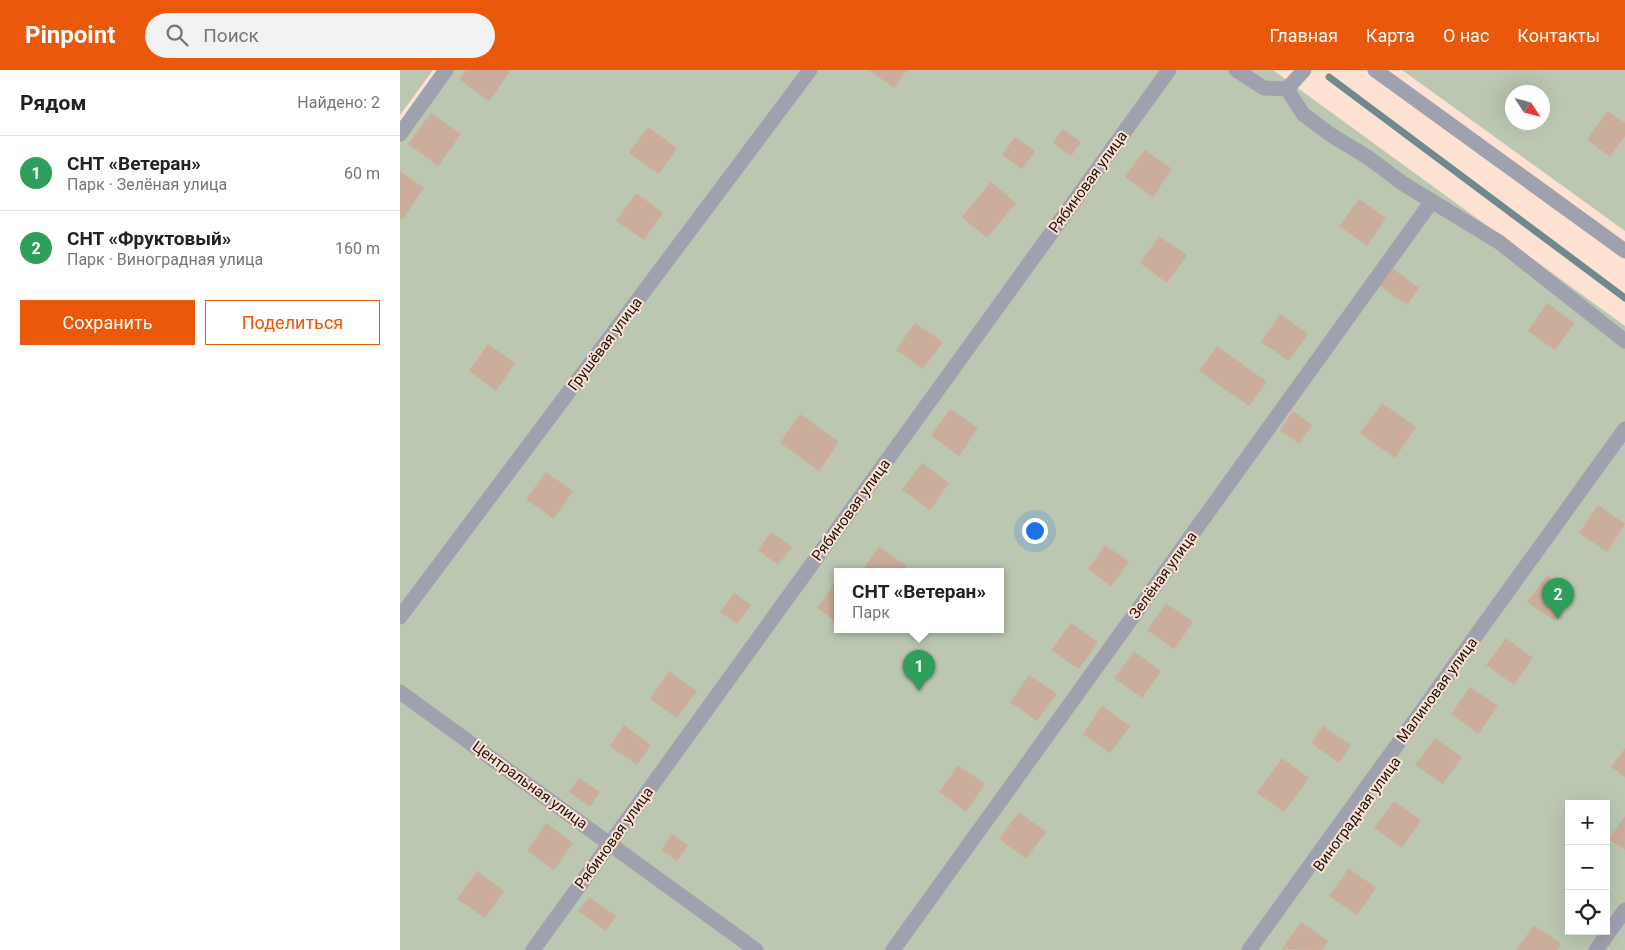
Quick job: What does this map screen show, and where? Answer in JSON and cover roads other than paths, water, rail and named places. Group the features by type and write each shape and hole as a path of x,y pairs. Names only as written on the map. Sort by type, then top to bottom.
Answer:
{"street":[{"path":"400,134 446,70"},
{"name":"Грушёвая улица","path":"400,617 810,70"},
{"name":"Рябиновая улица","path":"533,950 1169,70"},
{"path":"1236,70 1264,88 1286,89 1304,70"},
{"path":"1375,70 1625,251"},
{"path":"1286,89 1303,114 1432,201 1499,242 1625,341"},
{"name":"Зелёная улица","path":"893,950 1432,201"},
{"name":"Малиновая улица","path":"1256,948 1625,429"},
{"name":"Виноградная улица","path":"1256,948 1625,438"},
{"name":"Центральная улица","path":"400,692 756,950"},
{"path":"1596,950 1625,910"}],"waterway":[{"path":"1329,77 1625,298"}],"place":[{"name":"СНТ «Фруктовый»","path":"1558,619"},
{"name":"СНТ «Ветеран»","path":"919,691"}]}
